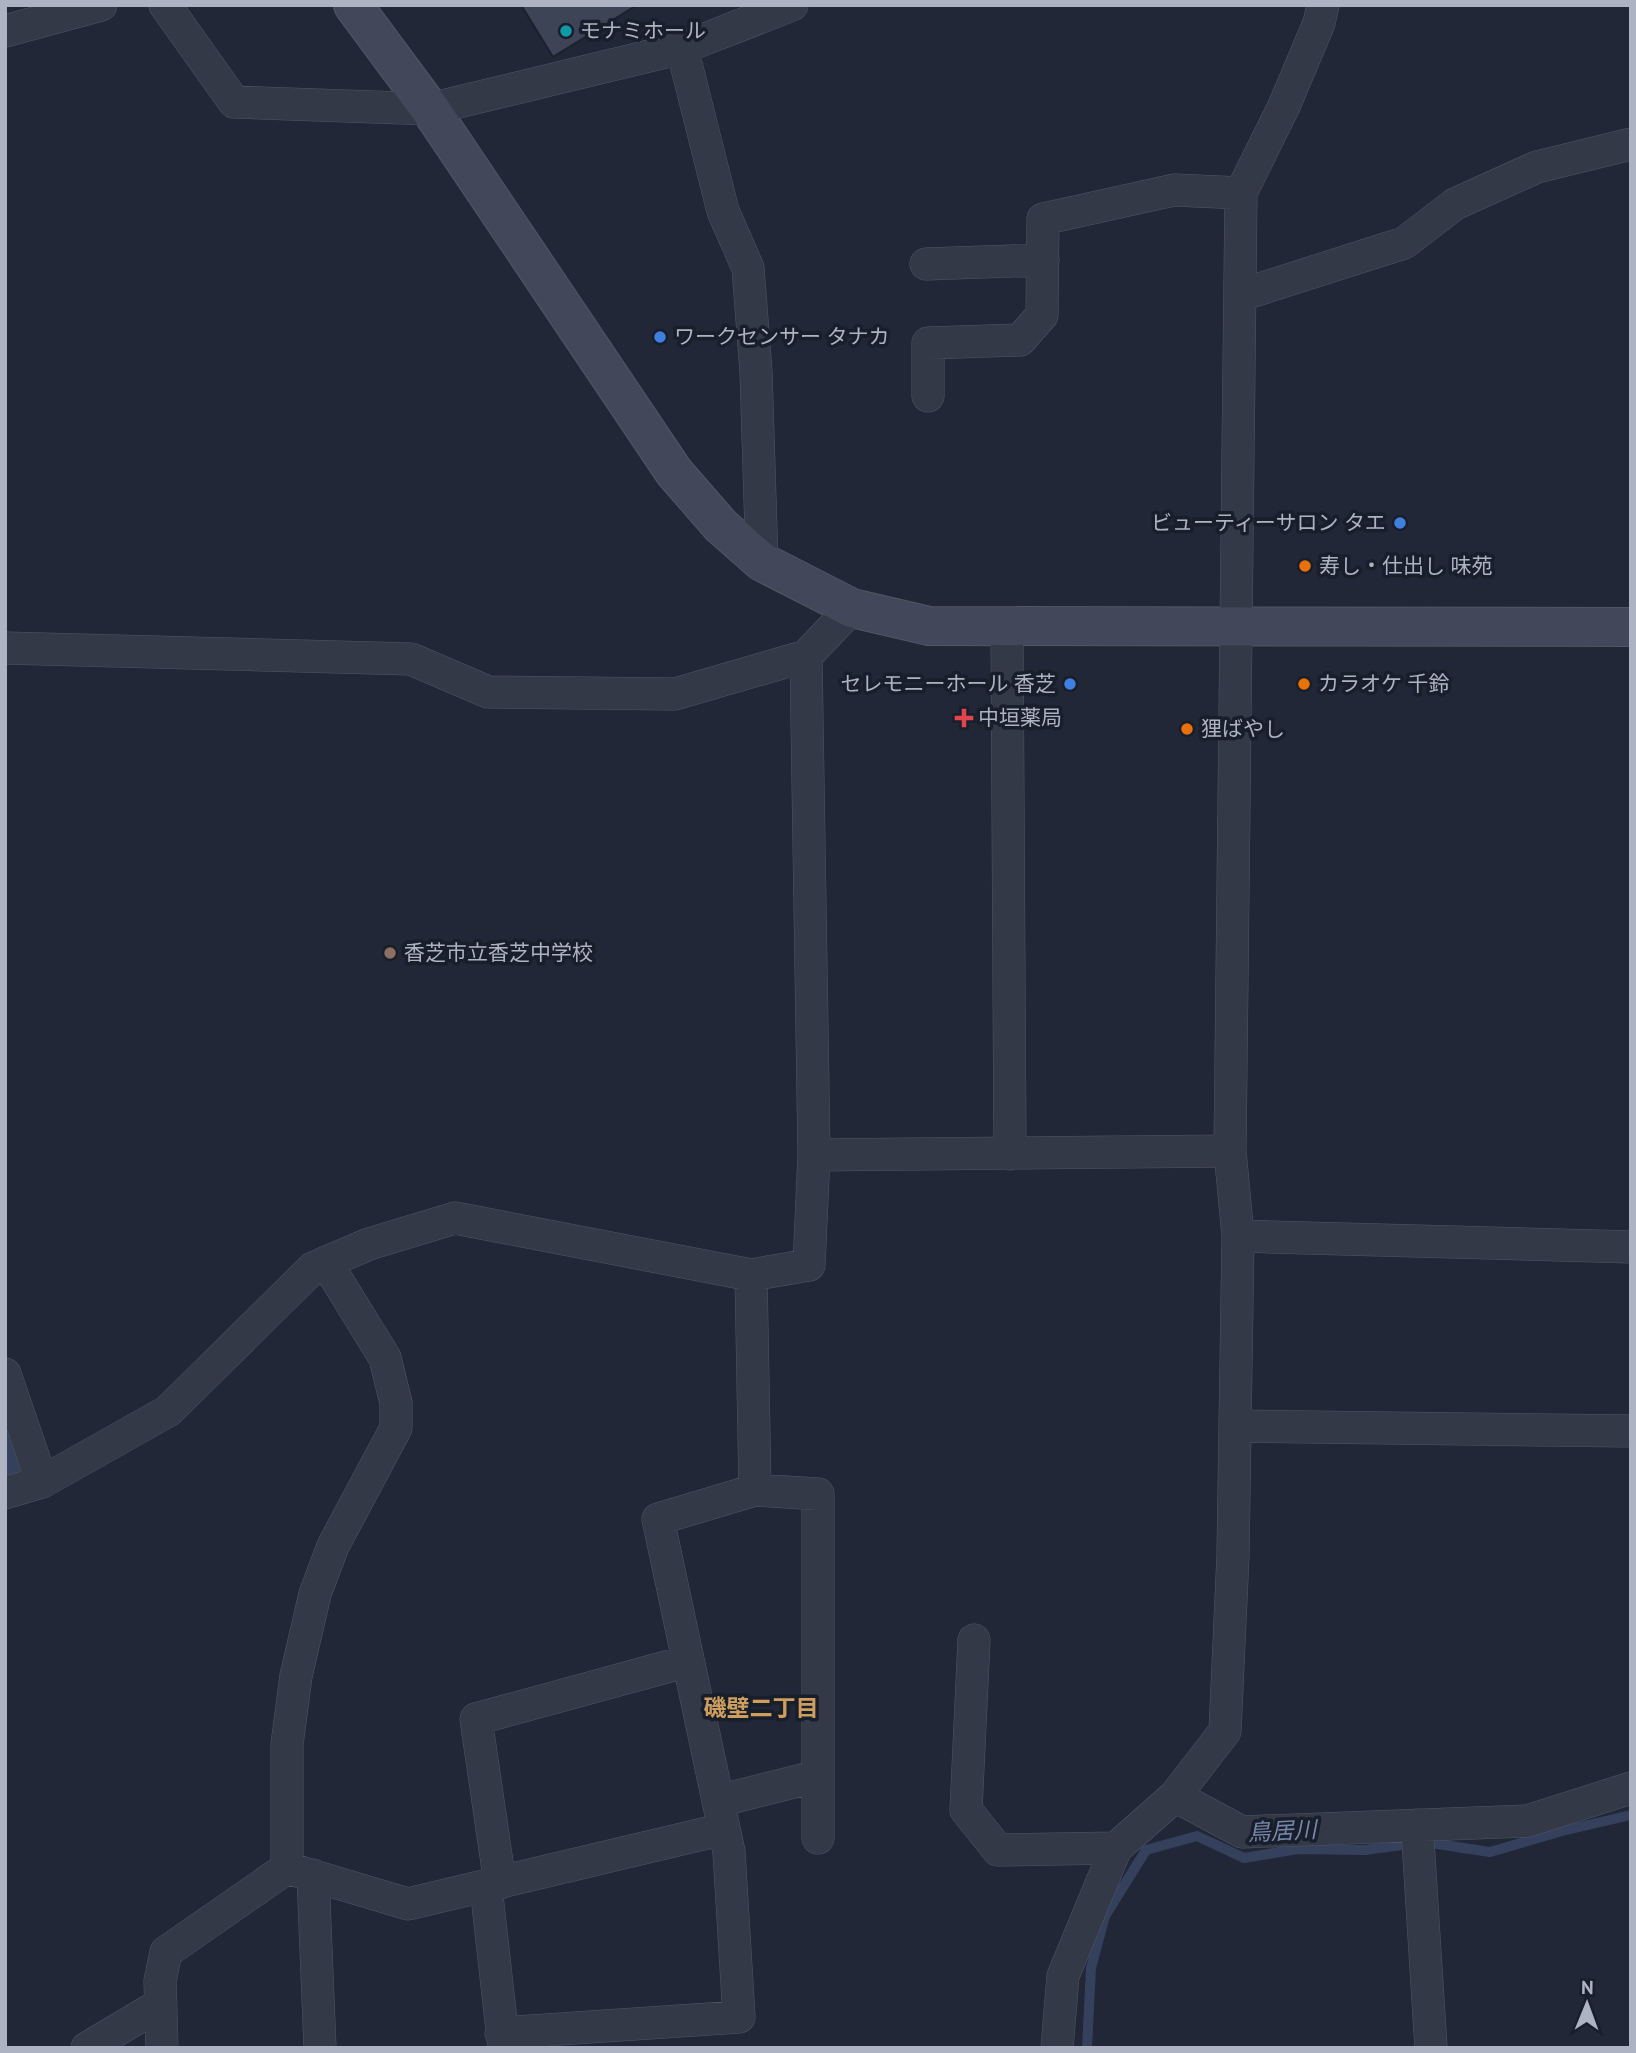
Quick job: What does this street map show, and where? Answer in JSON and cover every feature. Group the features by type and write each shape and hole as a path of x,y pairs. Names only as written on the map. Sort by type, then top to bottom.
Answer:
{"street":[{"path":"5,31 101,5"},
{"path":"165,5 234,102 430,109 682,48 792,5"},
{"path":"353,5 430,109 674,472 721,526 762,562 852,608 929,626 1007,628 1631,627"},
{"path":"1057,2048 1063,1976 1116,1847 1175,1796 1225,1731 1233,1555 1238,1236 1230,1152 1241,193 1284,106 1320,23 1323,5"},
{"path":"682,48 723,211 748,268 756,372 762,562"},
{"path":"1241,295 1404,243 1455,204 1537,167 1631,144"},
{"path":"928,396 928,343 1020,340 1042,315 1043,219 1174,190 1241,193"},
{"path":"926,264 1043,260"},
{"path":"5,648 411,659 488,692 675,694 806,656 852,608"},
{"path":"1007,628 1010,1154"},
{"path":"5,1493 42,1482 169,1411 313,1268 369,1244 455,1218 751,1275 809,1265 814,1155 806,656"},
{"path":"814,1155 1230,1152"},
{"path":"1238,1236 1631,1247"},
{"path":"320,2048 287,1744 296,1676 315,1594 333,1546 396,1428 396,1403 385,1358 326,1262"},
{"path":"751,1275 755,1490"},
{"path":"5,1374 42,1482"},
{"path":"1235,1426 1631,1431"},
{"path":"688,1661 476,1719 493,1885 502,2040 630,2036 738,2017 729,1852 658,1519 755,1490 818,1494 818,1838"},
{"path":"974,1640 966,1810 998,1850 1116,1847"},
{"path":"162,2048 160,1981 166,1951 300,1872 408,1904 493,1885 721,1815 818,1776"},
{"path":"1175,1796 1242,1832 1527,1821 1631,1788"},
{"path":"1417,1825 1431,2048"},
{"path":"87,2048 161,2004"}],"water":[{"path":"5,1411 25,1472 5,1478"}],"building":[{"name":"モナミホール","path":"521,5 637,5 553,57"}],"waterway":[{"name":"鳥居川","path":"1087,2048 1091,1968 1105,1916 1146,1850 1197,1836 1244,1858 1298,1849 1365,1850 1424,1842 1490,1852 1631,1815"}],"place":[{"name":"モナミホール","path":"566,31"},
{"name":"ワークセンサー タナカ","path":"660,337"},
{"name":"ビューティーサロン タエ","path":"1400,523"},
{"name":"寿し・仕出し 味苑","path":"1305,566"},
{"name":"セレモニーホール 香芝","path":"1070,684"},
{"name":"カラオケ 千鈴","path":"1304,684"},
{"name":"中垣薬局","path":"964,718"},
{"name":"狸ばやし","path":"1187,729"},
{"name":"香芝市立香芝中学校","path":"390,953"}],"district":[{"name":"磯壁二丁目","path":"761,1708"}]}
